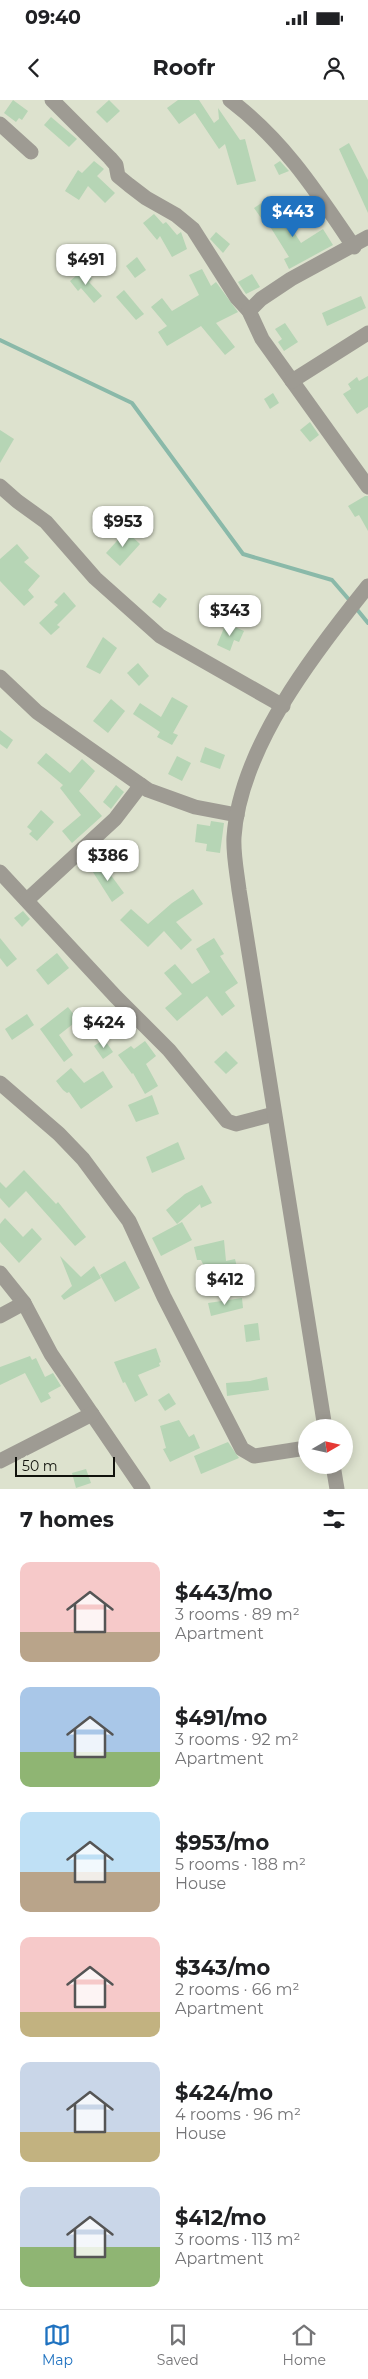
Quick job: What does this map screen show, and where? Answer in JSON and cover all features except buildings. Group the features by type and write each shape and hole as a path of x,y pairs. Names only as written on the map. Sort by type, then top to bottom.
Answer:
{"street":[{"path":"52,100 110,158 116,165 118,176 146,198 176,215 193,229 237,298 249,311 262,338 368,487"},
{"path":"230,100 254,118 301,169 354,247"},
{"path":"0,124 31,152"},
{"path":"249,311 260,299 290,279 354,247 368,237"},
{"path":"292,381 368,333"},
{"path":"0,486 46,522 95,578 145,625 160,636 283,706"},
{"path":"324,1419 239,890 234,839 237,815 258,750 283,706 333,628 368,586"},
{"path":"0,677 37,712 141,785 170,800 195,808 237,815"},
{"path":"27,900 114,819 141,785"},
{"path":"0,872 116,997 169,1050 227,1121 236,1124 274,1114"},
{"path":"0,1083 59,1134 83,1159 129,1221 164,1297 242,1449 254,1456 298,1449"},
{"path":"0,1273 24,1304 51,1354 143,1489"},
{"path":"0,1316 24,1304"},
{"path":"0,1461 92,1414"},
{"path":"334,1474 337,1489"}],"waterway":[{"path":"0,340 132,403 243,554 332,580 351,602"},
{"path":"355,607 368,623"}]}
